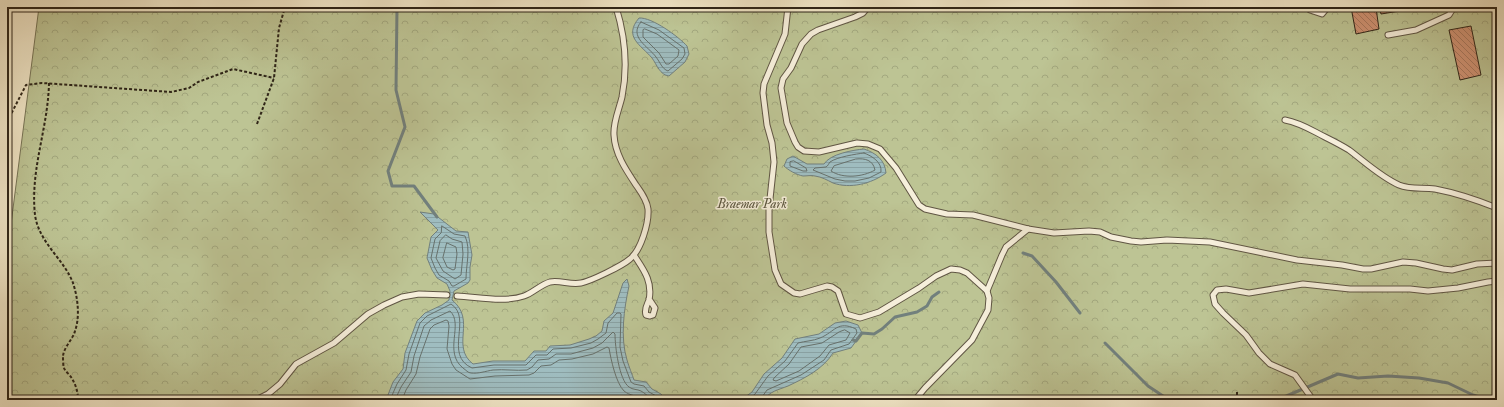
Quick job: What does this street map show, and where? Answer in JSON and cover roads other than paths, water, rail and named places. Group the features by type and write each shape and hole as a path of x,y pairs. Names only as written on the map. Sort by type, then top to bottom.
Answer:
{"lane":[{"path":"457,296 512,299 524,296 542,285 549,283 581,283 629,260 638,249 643,236 648,207 642,194 620,158 614,143 613,130 623,90 625,50 623,31 616,7"},
{"path":"788,7 785,34 764,84 763,93 766,125 772,143 774,162 769,208 769,232 775,270 781,284 794,293 800,294 827,286 832,287 838,291 846,314 860,318 879,312 936,276 951,269 967,272 987,290 989,298 988,310 972,340 915,399"},
{"path":"868,7 863,13 855,17 827,26 811,34 802,44 791,68 783,78 781,88 782,103 787,123 798,147 804,151 819,152 857,144 868,144 880,149 889,159 915,200 925,209 947,214 973,215 1028,229 1054,233 1088,231 1100,232 1111,237 1141,242 1167,240 1210,242 1297,260 1364,269 1371,269 1403,262 1452,270 1477,264 1497,264"},
{"path":"1306,7 1322,14 1327,8"},
{"path":"1388,35 1416,30 1449,15 1454,7"},
{"path":"1285,120 1310,128 1341,145 1389,180 1405,187 1422,190 1438,190 1470,198 1497,208"},
{"path":"987,290 1006,247 1028,229"},
{"path":"634,255 648,277 649,299"},
{"path":"1313,400 1295,375 1270,364 1258,353 1246,335 1215,304 1213,295 1217,290 1226,289 1249,293 1303,284 1350,289 1410,289 1428,291 1497,281"},
{"path":"256,400 268,394 280,384 296,364 334,343 376,309 397,299 419,294 447,295"}],"water":[{"path":"639,18 658,24 672,33 687,46 689,54 685,62 669,76 661,72 652,58 635,40 633,30"},
{"path":"864,149 882,161 886,173 867,183 846,186 840,185 818,176 803,176 784,166 787,159 793,156 807,164 824,164 836,155"},
{"path":"420,212 434,214 456,231 468,232 472,255 470,280 468,283 454,291 452,300 459,308 463,316 464,349 467,357 473,364 493,361 525,361 534,351 546,351 550,346 570,345 596,336 602,331 604,321 613,313 623,283 627,279 629,286 624,313 623,333 628,363 634,380 646,382 666,400 386,400 393,382 403,369 405,353 417,321 425,313 449,300 450,291 447,284 437,278 427,258 431,237 438,230"},
{"path":"846,321 858,325 862,333 851,348 833,353 819,368 794,383 772,393 764,400 741,400 752,392 764,374 782,358 795,339 819,334 835,323"}],"waterway":[{"path":"397,7 396,90 405,127 388,171 392,186 414,186 437,217"},
{"path":"1023,253 1032,256 1056,282 1080,313"},
{"path":"853,340 856,341 862,333 874,334 895,317 917,312 927,306 932,297 939,292"},
{"path":"1105,343 1148,386 1166,398 1175,400"},
{"path":"1277,400 1338,374 1358,378 1388,376 1419,378 1448,383 1473,395 1489,400"}],"park label":[{"name":"Braemar Park","path":"752,204"}]}
